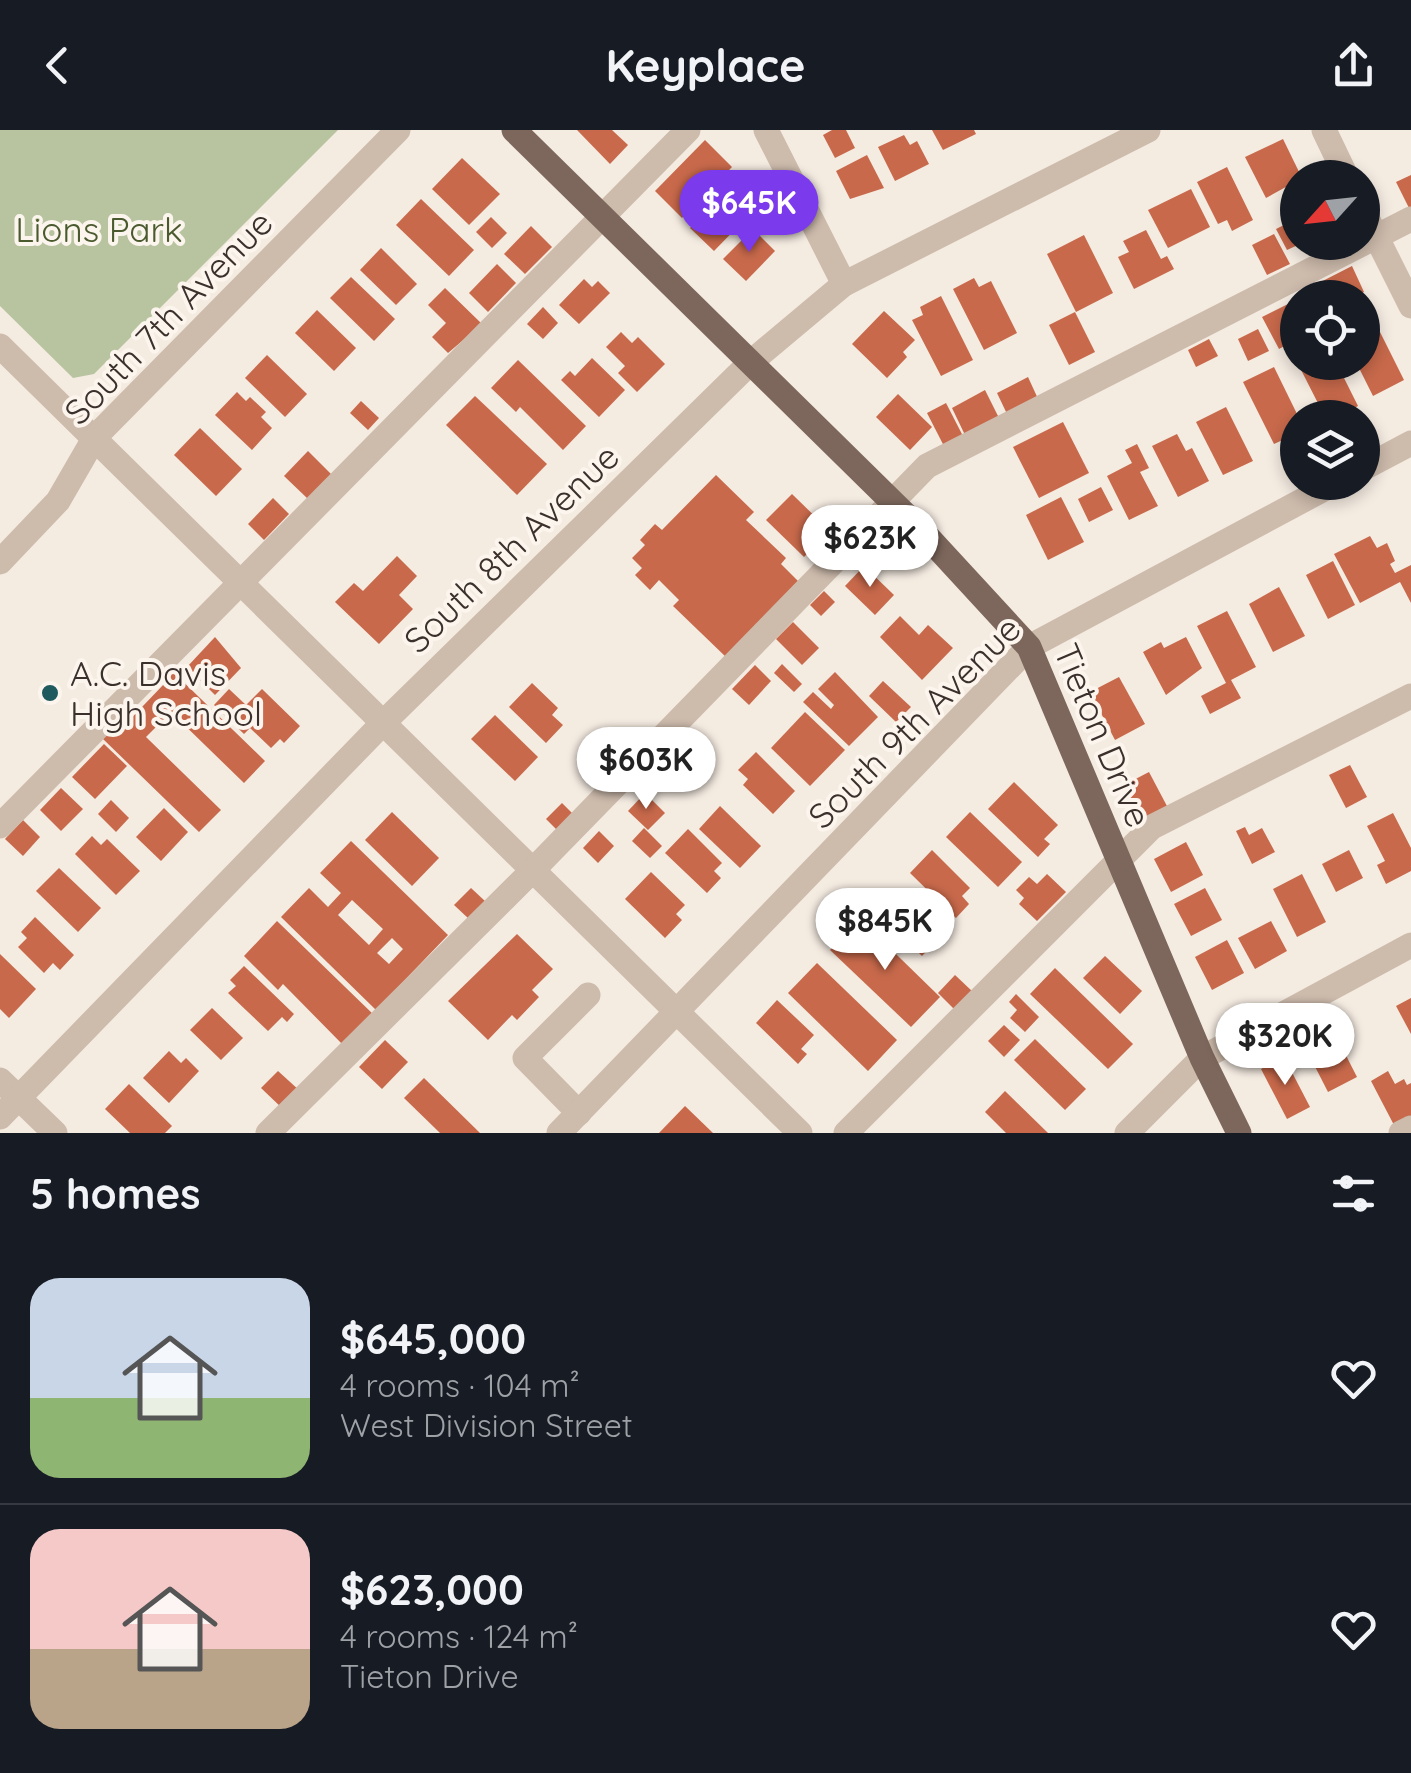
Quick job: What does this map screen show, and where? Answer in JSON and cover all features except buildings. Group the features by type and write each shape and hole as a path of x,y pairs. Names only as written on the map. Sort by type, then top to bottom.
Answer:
{"main road":[{"name":"Tieton Drive","path":"514,130 890,500 1028,647 1202,1058 1239,1133"}],"street":[{"name":"South 7th Avenue","path":"0,562 58,501 95,438 398,130"},
{"path":"0,826 688,130"},
{"path":"766,130 844,284"},
{"name":"South 8th Avenue","path":"0,1117 9,1089 751,362 844,284 1148,130"},
{"path":"1324,130 1338,160"},
{"path":"1380,234 1411,219"},
{"path":"1380,244 1411,306"},
{"path":"268,1133 533,870 927,466 1329,260"},
{"path":"0,346 800,1133"},
{"path":"1380,459 1411,443"},
{"name":"South 9th Avenue","path":"559,1133 1028,647 1302,500"},
{"path":"846,1133 1152,827 1411,696"},
{"path":"1127,1133 1202,1058 1411,946"},
{"path":"579,1112 525,1058 588,995"},
{"path":"9,1089 54,1133"},
{"path":"1401,1133 1411,1128"}],"green space":[{"name":"Lions Park","path":"0,130 338,130 94,374 73,378 0,306"}],"place":[{"name":"A.C. Davis High School","path":"50,693"}]}
